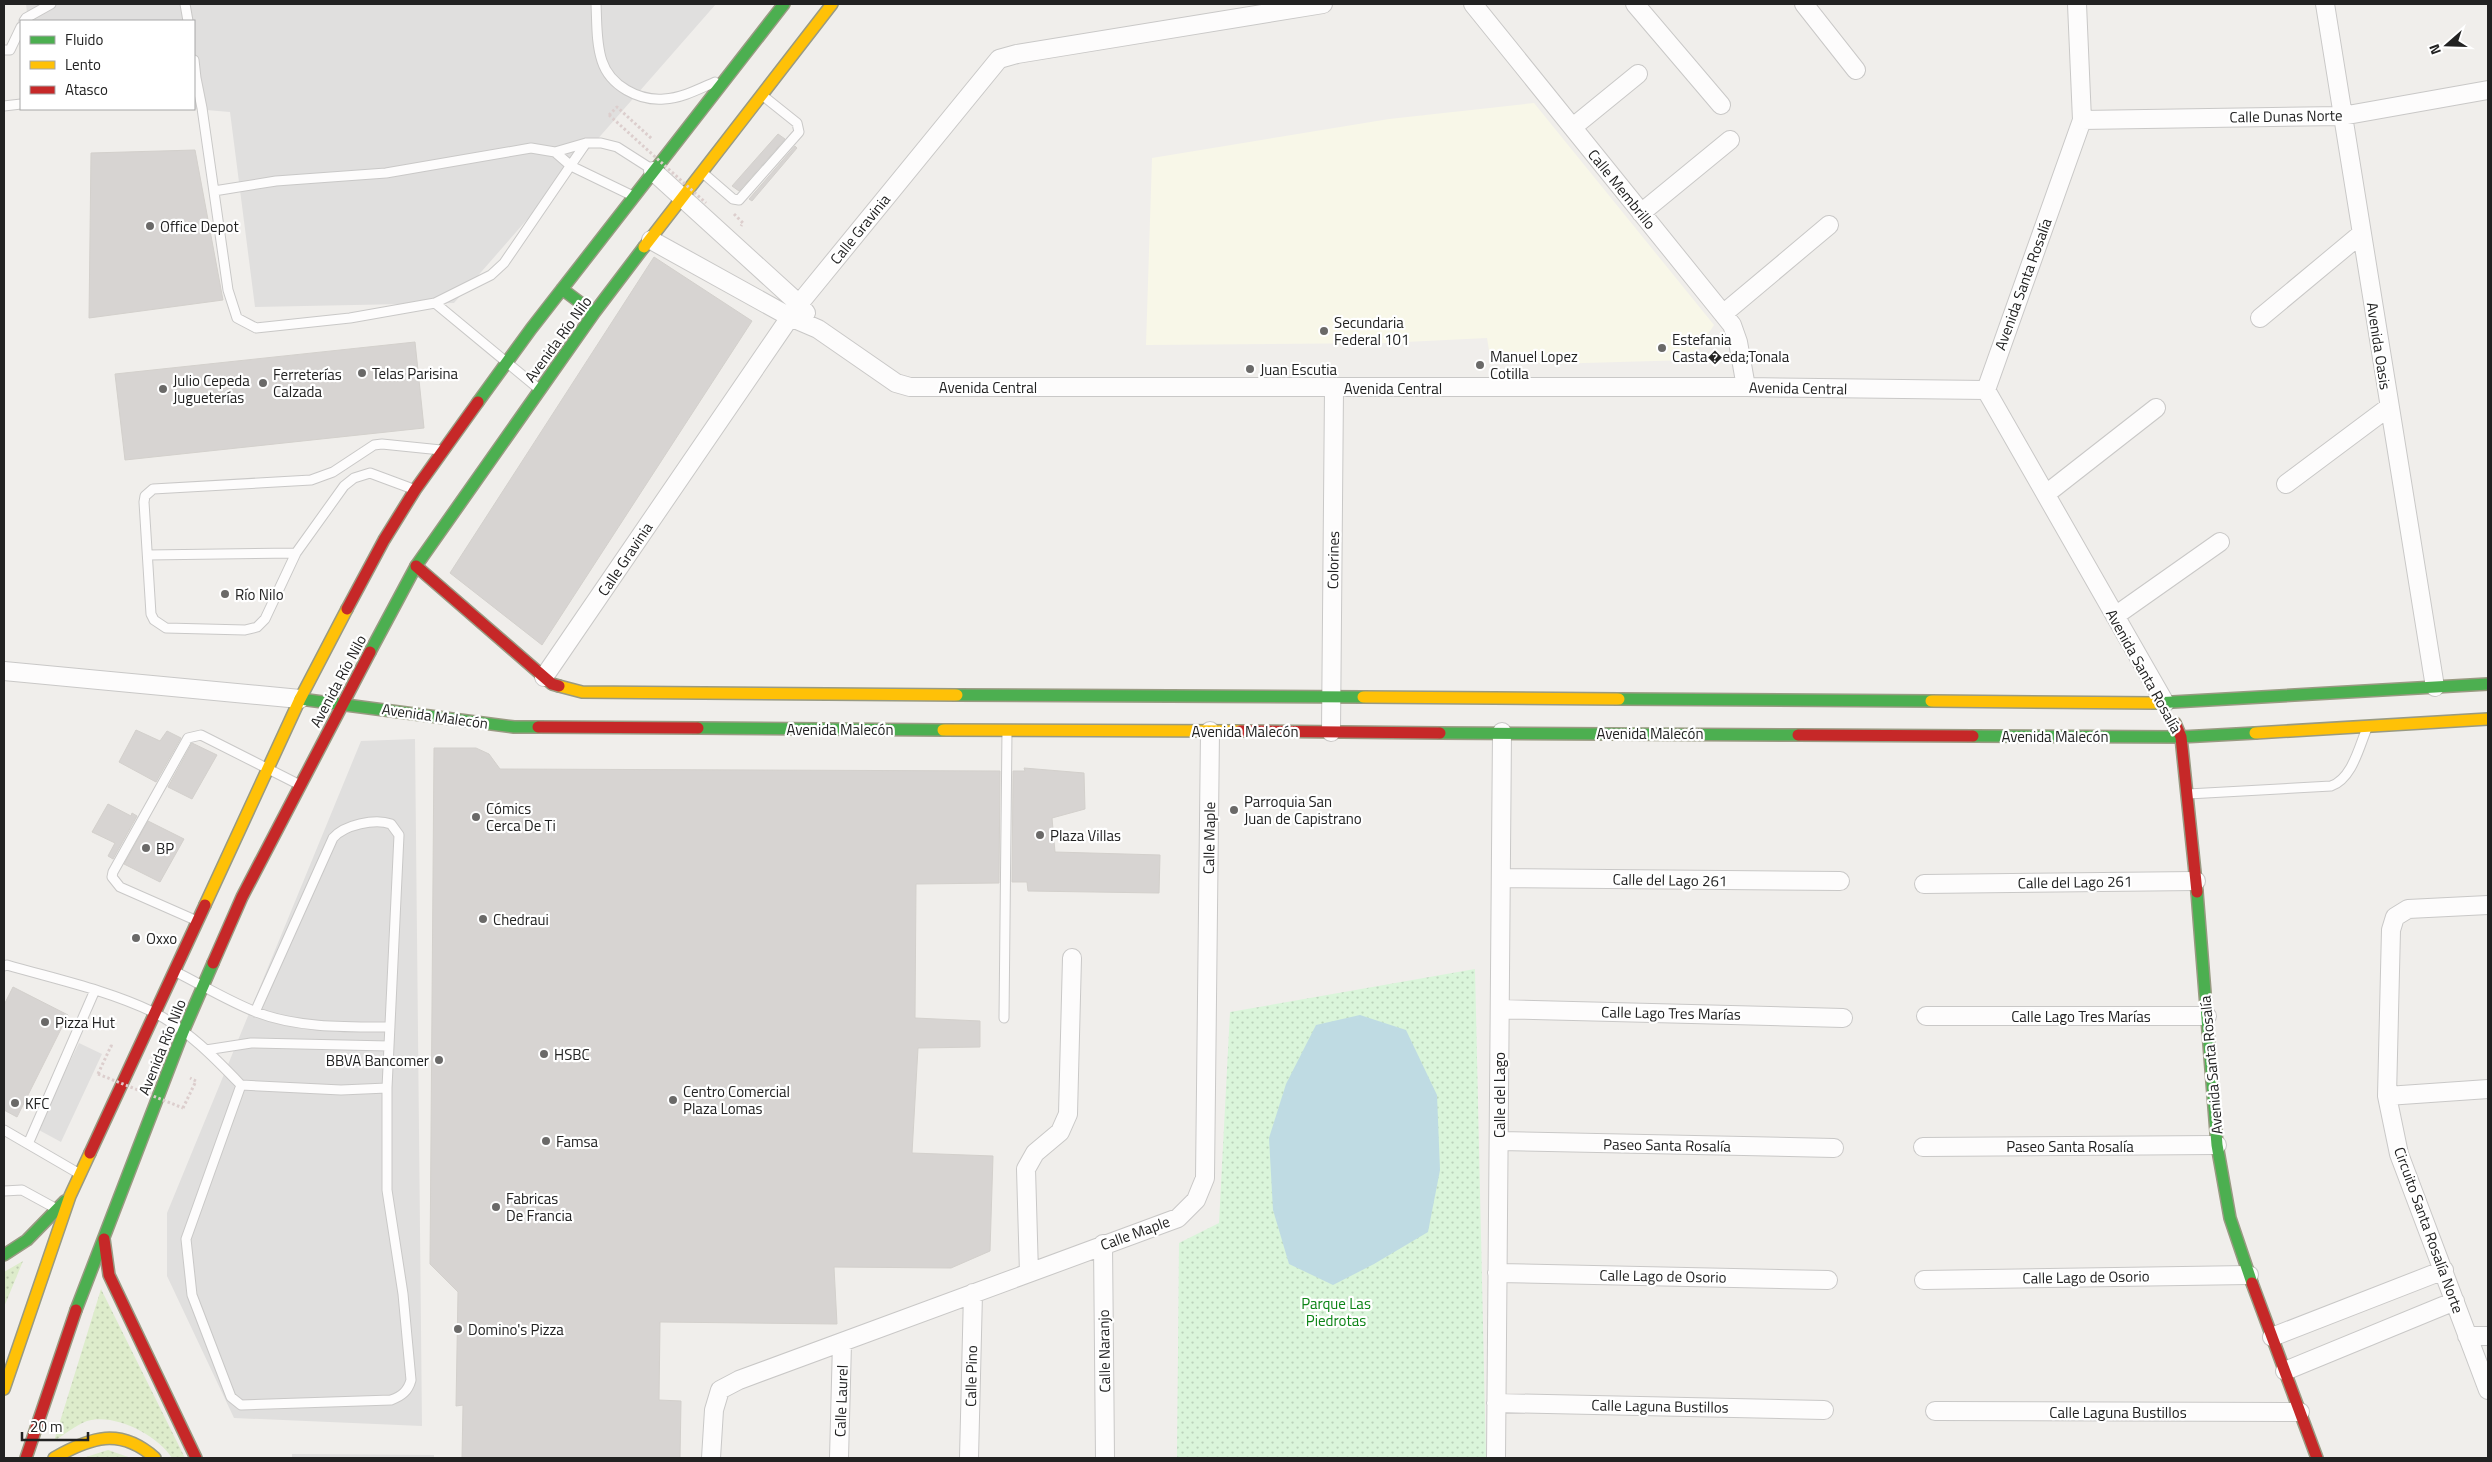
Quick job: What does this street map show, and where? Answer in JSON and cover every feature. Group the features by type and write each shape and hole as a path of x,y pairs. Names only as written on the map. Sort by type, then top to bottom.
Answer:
{"street":[{"name":"Avenida Río Nilo","path":"4,1389 70,1196 153,1012 300,699 384,540 415,490 506,363 633,196 784,4"},
{"name":"Avenida Río Nilo","path":"26,1458 69,1328 182,1032 242,897 299,784 416,566 594,313 651,240 701,171 832,4"},
{"name":"Calle Gravinia","path":"544,677 794,310 999,59 1017,54 1323,4"},
{"name":"Calle Membrillo","path":"1473,4 1732,325 1738,342 1746,387"},
{"path":"1635,4 1720,105"},
{"path":"1804,4 1856,70"},
{"name":"Avenida Santa Rosalía","path":"2076,4 2082,120 1986,390 2165,703 2181,737 2196,881 2217,1145 2230,1218 2249,1275 2317,1458"},
{"name":"Avenida Oasis","path":"2325,4 2435,687"},
{"path":"751,45 767,44"},
{"path":"777,73 781,60 778,53"},
{"path":"1572,127 1638,74"},
{"name":"Calle Dunas Norte","path":"2082,120 2342,116 2488,90"},
{"path":"1641,213 1730,140"},
{"name":"Avenida Central","path":"653,171 682,196 794,310 896,383 910,387 1746,387 1986,390"},
{"path":"1723,314 1829,225"},
{"path":"2260,318 2361,234"},
{"name":"Avenida Central","path":"651,240 794,310"},
{"path":"562,289 594,313"},
{"name":"Colorines","path":"1331,732 1334,388"},
{"path":"2286,484 2389,407"},
{"path":"2046,494 2156,408"},
{"path":"2115,616 2220,542"},
{"path":"416,566 552,684 582,692 2165,703 2488,684"},
{"name":"Avenida Malecón","path":"4,671 300,699 514,727 2181,737 2488,719"},
{"name":"Calle Maple","path":"711,1458 714,1410 720,1390 739,1380 1103,1244 1178,1218 1196,1200 1204,1178 1210,731"},
{"name":"Calle del Lago","path":"1496,1458 1502,732"},
{"name":"Calle del Lago 261","path":"1501,878 1840,881"},
{"name":"Calle del Lago 261","path":"1924,884 2196,881"},
{"name":"Circuito Santa Rosalía Norte","path":"2488,905 2408,909 2395,917 2391,930 2387,1096 2399,1154 2488,1390"},
{"path":"1028,1272 1026,1169 1035,1153 1060,1132 1068,1114 1072,958"},
{"name":"Calle Lago Tres Marías","path":"1500,1009 1843,1018"},
{"name":"Calle Lago Tres Marías","path":"1926,1016 2207,1016"},
{"path":"2387,1096 2488,1089"},
{"name":"Paseo Santa Rosalía","path":"1498,1141 1834,1148"},
{"name":"Paseo Santa Rosalía","path":"1923,1147 2217,1145"},
{"path":"4,1255 26,1240 70,1196"},
{"path":"104,1235 108,1275 196,1458"},
{"name":"Calle Naranjo","path":"1103,1244 1105,1458"},
{"path":"2272,1337 2444,1270"},
{"name":"Calle Lago de Osorio","path":"1497,1273 1828,1280"},
{"name":"Calle Lago de Osorio","path":"1924,1280 2249,1275"},
{"name":"Calle Pino","path":"969,1458 973,1293"},
{"path":"2285,1371 2455,1301"},
{"path":"2467,1336 2488,1336"},
{"name":"Calle Laurel","path":"839,1458 842,1343"},
{"name":"Calle Laguna Bustillos","path":"1496,1403 1824,1410"},
{"name":"Calle Laguna Bustillos","path":"1935,1411 2300,1412"},
{"path":"54,1458 91,1439 118,1436 148,1450 155,1458"}],"lane":[{"path":"25,20 51,4"},
{"path":"185,4 188,20"},
{"path":"596,4 598,41 603,63 617,84 629,92 642,97 664,100 680,96 727,77"},
{"path":"7,50 20,29"},
{"path":"7,50 20,48"},
{"path":"195,78 228,290 237,318 247,325 256,328 350,318 435,303 491,275 504,263 586,143"},
{"path":"701,171 733,199 739,200 799,132 797,123 761,94"},
{"path":"4,106 20,104"},
{"path":"214,191 276,181 386,173 531,148 555,152 586,143 601,143 616,147 653,171"},
{"path":"555,152 571,166 633,196"},
{"path":"435,303 540,390"},
{"path":"415,490 370,473 354,478 344,486 296,553 265,619 257,627 245,630 166,628 151,614 144,502 145,496 153,489 312,480 333,472 374,445 382,444 444,450"},
{"path":"148,555 296,553"},
{"path":"2187,794 2331,786 2340,783 2348,773 2368,726"},
{"path":"1004,1018 1007,730"},
{"path":"196,920 120,887 114,882 112,872 188,738 201,735 299,784"},
{"path":"241,1085 186,1239 192,1295 233,1401 241,1405 391,1400 400,1397 409,1386 411,1380 410,1349 388,1190 387,1088 399,835 388,822 371,822 349,828 333,838 255,1012"},
{"path":"4,966 7,965 95,990 153,1012 206,1050 241,1085 341,1090 387,1088"},
{"path":"173,970 255,1012 287,1021 355,1027 390,1027"},
{"path":"28,1144 95,990"},
{"path":"206,1050 251,1043 389,1046"},
{"path":"4,1130 80,1174"},
{"path":"4,1191 22,1190 57,1209"}],"path":[{"path":"667,153 617,108 609,115 706,203"},
{"path":"111,1046 98,1074 183,1108 196,1081"}],"shaded area":[{"path":"26,4 716,4 454,303 255,307 230,112 195,109 195,20 28,20"},
{"path":"1534,103 1714,325 1691,360 1548,364 1490,356 1487,338 1385,343 1146,345 1152,158 1389,119"},
{"path":"415,739 422,1426 234,1418 167,1276 167,1213 361,741"},
{"path":"79,1043 102,1054 61,1142 37,1129"},
{"path":"292,1454 434,1455 434,1458 292,1458"}],"green space":[{"name":"Parque Las Piedrotas","path":"1475,969 1486,1458 1177,1458 1179,1243 1219,1223 1230,1012"},
{"path":"23,1261 4,1307 4,1272"},
{"path":"101,1289 185,1458 172,1458 165,1449 146,1434 122,1423 110,1420 98,1419 87,1421 54,1441"},
{"path":"108,1450 131,1458 83,1458 86,1457"}],"water":[{"path":"1360,1015 1406,1030 1437,1095 1440,1170 1428,1232 1374,1264 1333,1285 1289,1264 1273,1210 1269,1138 1286,1084 1316,1025"}],"building":[{"path":"778,134 785,139 739,191 732,186"},
{"path":"795,146 797,148 752,201 749,199"},
{"name":"Office Depot","path":"195,150 223,300 89,318 91,153"},
{"path":"654,257 752,321 542,645 450,573"},
{"path":"415,342 424,428 125,460 115,374"},
{"path":"136,730 160,741 167,731 181,738 156,782 119,762"},
{"path":"192,743 217,755 192,799 168,787"},
{"name":"Centro Comercial Plaza Lomas","path":"434,748 476,748 489,754 500,769 1000,771 999,883 916,884 915,1018 980,1021 980,1047 918,1048 912,1153 993,1156 990,1251 951,1268 834,1267 837,1324 660,1322 659,1400 681,1401 680,1458 462,1458 463,1405 456,1406 458,1292 430,1264"},
{"name":"Plaza Villas","path":"1024,768 1084,773 1085,809 1052,818 1055,852 1160,855 1159,893 1028,891 1027,882 1012,882 1013,771 1025,771"},
{"name":"BP","path":"108,804 131,816 132,813 137,816 113,859 108,856 115,843 92,832"},
{"name":"BP","path":"148,821 184,839 160,882 124,864"},
{"path":"13,987 68,1015 17,1117 4,1110 4,1005"}],"traffic: fast":[{"path":"478,402 531,329 784,4"},
{"path":"370,652 416,566 594,313 644,247"},
{"path":"562,289 594,313"},
{"path":"2155,703 2488,684"},
{"path":"957,695 1363,697"},
{"path":"300,699 514,727 538,727"},
{"path":"1619,699 1931,701"},
{"path":"698,728 943,730"},
{"path":"1440,733 1798,735"},
{"path":"1973,736 2181,737 2255,733"},
{"path":"2197,892 2217,1145 2230,1218 2252,1283"},
{"path":"76,1310 183,1032 213,963"},
{"path":"4,1255 27,1240 65,1201"}],"traffic: slow":[{"path":"644,247 832,4"},
{"path":"205,905 300,699 347,609"},
{"path":"559,686 582,692 957,695"},
{"path":"1363,697 1619,699"},
{"path":"1931,701 2155,703"},
{"path":"2255,733 2488,719"},
{"path":"943,730 1240,731"},
{"path":"4,1389 70,1196 90,1153"},
{"path":"54,1458 80,1445 105,1438 130,1442 155,1458"}],"traffic: jam":[{"path":"347,609 384,540 415,490 478,402"},
{"path":"416,566 552,684 559,686"},
{"path":"213,963 242,897 370,652"},
{"path":"2175,723 2181,737 2197,892"},
{"path":"538,727 698,728"},
{"path":"1240,731 1440,733"},
{"path":"1798,735 1973,736"},
{"path":"90,1153 205,905"},
{"path":"104,1239 109,1275 196,1458"},
{"path":"2252,1283 2317,1458"},
{"path":"26,1458 76,1310"}],"place":[{"name":"Office Depot","path":"150,226"},
{"name":"Secundaria Federal 101","path":"1324,331"},
{"name":"Estefania Casta�eda;Tonala","path":"1662,348"},
{"name":"Manuel Lopez Cotilla","path":"1480,365"},
{"name":"Juan Escutia","path":"1250,369"},
{"name":"Telas Parisina","path":"362,373"},
{"name":"Ferreterías Calzada","path":"263,383"},
{"name":"Julio Cepeda Jugueterías","path":"163,389"},
{"name":"Río Nilo","path":"225,594"},
{"name":"Parroquia San Juan de Capistrano","path":"1234,810"},
{"name":"Cómics Cerca De Ti","path":"476,817"},
{"name":"Plaza Villas","path":"1040,835"},
{"name":"BP","path":"146,848"},
{"name":"Chedraui","path":"483,919"},
{"name":"Oxxo","path":"136,938"},
{"name":"Pizza Hut","path":"45,1022"},
{"name":"HSBC","path":"544,1054"},
{"name":"BBVA Bancomer","path":"439,1060"},
{"name":"Centro Comercial Plaza Lomas","path":"673,1100"},
{"name":"KFC","path":"15,1103"},
{"name":"Famsa","path":"546,1141"},
{"name":"Fabricas De Francia","path":"496,1207"},
{"name":"Domino's Pizza","path":"458,1329"}]}
